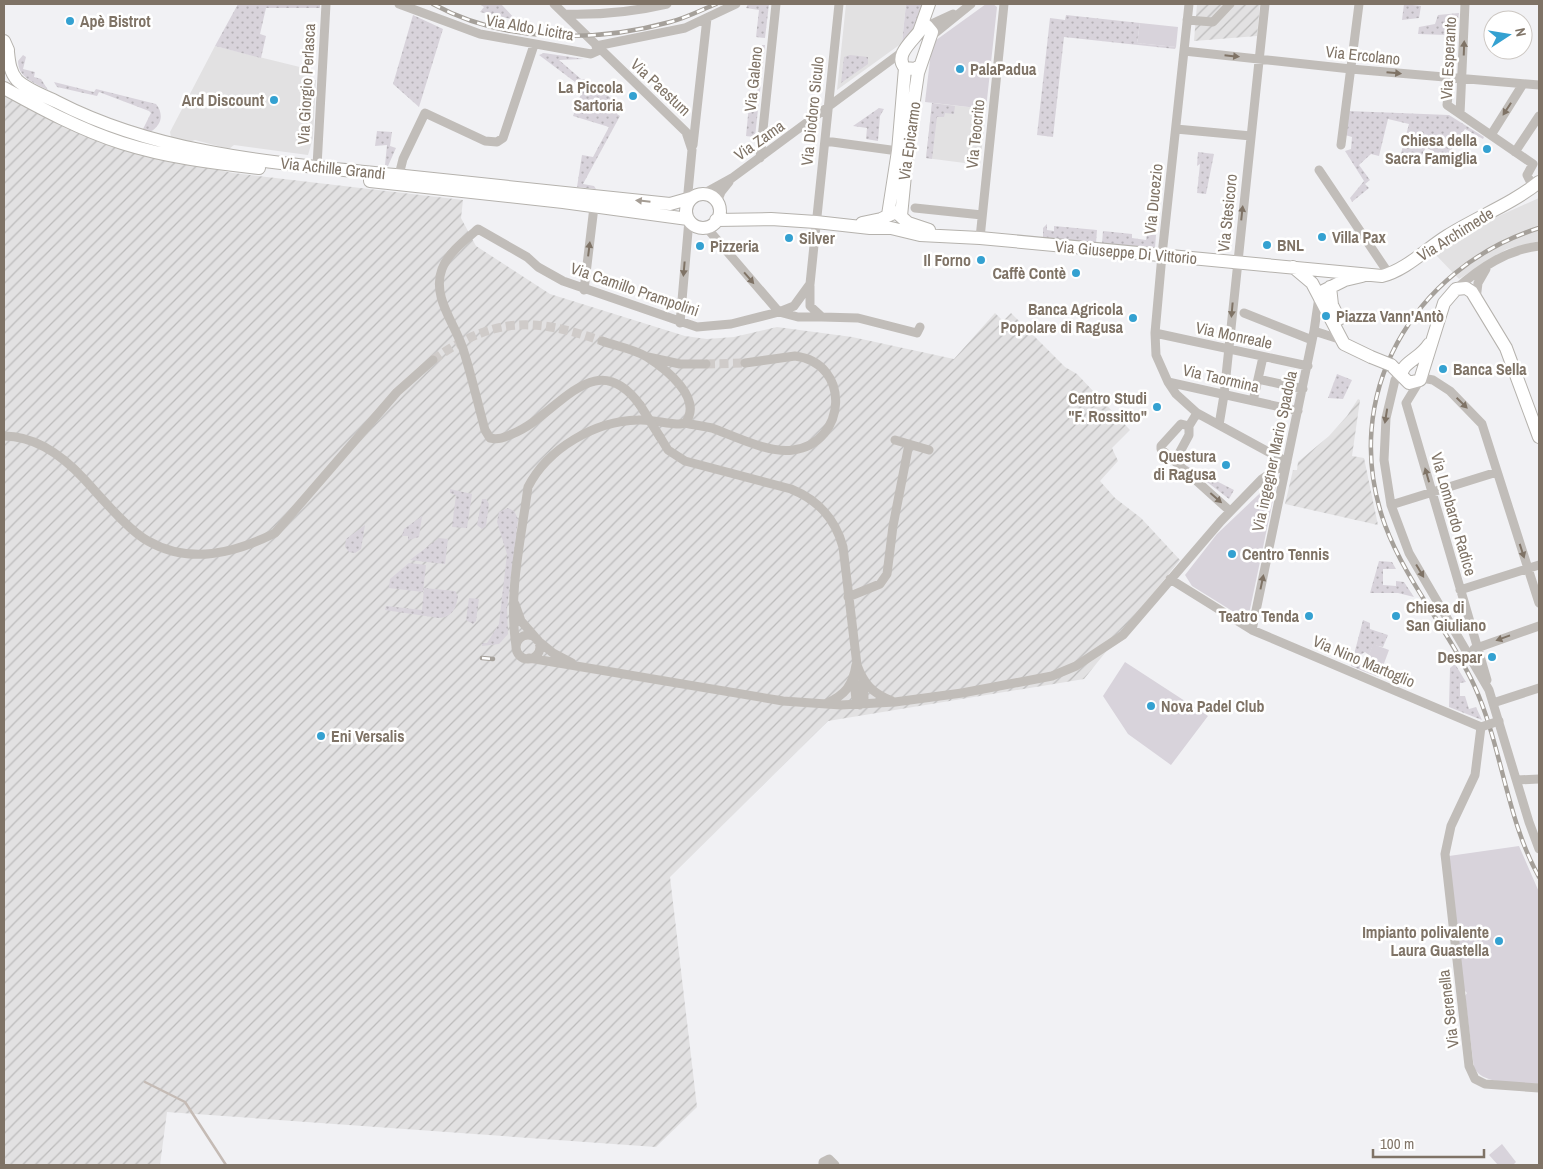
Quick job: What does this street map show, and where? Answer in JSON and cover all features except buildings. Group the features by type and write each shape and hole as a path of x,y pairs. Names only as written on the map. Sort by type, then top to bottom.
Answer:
{"main road":[{"path":"902,52 930,22"},
{"name":"Via Epicarmo","path":"902,217 909,134 920,66 930,22"},
{"name":"Via Achille Grandi","path":"5,52 18,81 103,124 134,135 186,149 317,166 670,204 694,198"},
{"name":"Via Epicarmo","path":"890,222 905,67 900,59 902,52"},
{"path":"905,67 914,70 920,66"},
{"name":"Via Achille Grandi","path":"4,83 65,115 158,152"},
{"name":"Via Achille Grandi","path":"4,88 42,109 103,136 158,152 216,164 594,207 688,220"},
{"name":"Via Archimede","path":"1367,276 1389,274 1446,236 1536,184"},
{"path":"771,219 726,209 711,196 694,198 688,220 696,226 771,219 850,225 890,222 909,234 958,237"},
{"path":"711,224 719,211 718,204"},
{"path":"890,222 896,212 916,227 958,237"},
{"name":"Via Giuseppe Di Vittorio","path":"958,237 1351,271 1367,276"},
{"path":"1294,267 1315,289 1339,339 1351,349 1372,354"},
{"path":"1315,289 1315,272 1324,270 1332,276 1332,305 1346,334 1372,354 1401,367 1419,364 1421,377"},
{"path":"1315,289 1322,291 1345,280 1367,276"},
{"path":"1421,377 1444,303 1456,289 1468,288 1509,354 1539,437"},
{"path":"1401,367 1422,355 1433,336"},
{"path":"1401,367 1409,382 1421,377"}],"street":[{"name":"Via Giorgio Perlasca","path":"317,166 326,4"},
{"name":"Via Aldo Licitra","path":"399,4 480,34 591,54 598,48 664,34 707,18 736,4"},
{"name":"Via Paestum","path":"554,4 682,127 690,140 692,150 690,170 694,198"},
{"path":"565,14 601,15 636,11 667,4"},
{"name":"Via Galeno","path":"760,158 776,4"},
{"name":"Via Diodoro Siculo","path":"816,222 839,4"},
{"path":"930,22 971,4"},
{"path":"930,22 971,4"},
{"name":"Via Teocrito","path":"980,238 1004,4"},
{"name":"Via Ducezio","path":"1189,4 1162,255 1155,332 1156,355 1168,382 1176,394 1197,413 1287,462"},
{"path":"1187,20 1213,22 1230,4"},
{"name":"Via Stesicoro","path":"1218,425 1224,395 1236,262 1265,4"},
{"path":"1341,145 1359,4"},
{"name":"Via Esperanto","path":"1460,114 1465,4"},
{"path":"692,150 707,18"},
{"path":"399,175 403,160 425,113 485,141 498,142 503,138 534,45"},
{"name":"Via Ercolano","path":"1184,51 1351,69 1539,86"},
{"name":"Via Zama","path":"732,178 828,109 902,52"},
{"path":"875,73 895,66 905,67"},
{"path":"1450,78 1447,105 1536,166 1527,175 1536,184"},
{"path":"1490,135 1523,84"},
{"path":"1515,152 1539,116"},
{"path":"1176,128 1251,136"},
{"path":"824,141 898,151"},
{"path":"690,170 694,198 732,178"},
{"path":"1319,170 1389,274"},
{"path":"718,204 721,192 732,178"},
{"path":"584,290 594,207"},
{"path":"915,208 982,215"},
{"path":"680,323 688,220"},
{"path":"816,222 810,284 810,306 822,317"},
{"path":"711,224 779,312 798,317 858,318 916,333 920,327"},
{"name":"Via Camillo Prampolini","path":"810,284 794,306 779,312 731,324 697,327 680,323 563,281 538,267 527,257 478,229 456,250 442,268 439,286 445,311 464,350 485,430 490,438 499,439 524,430 579,386 599,379 617,384 635,398 668,450 685,461 791,489 816,502 825,510 839,532 843,546 848,598"},
{"path":"1456,289 1493,262 1518,250 1539,246"},
{"path":"1477,300 1478,283 1493,262"},
{"name":"Via ingegner Mario Spadola","path":"1252,630 1308,366 1313,336 1315,289"},
{"path":"1244,313 1313,336 1339,339"},
{"name":"Via Monreale","path":"1155,332 1308,366"},
{"path":"602,341 646,356 680,364 706,364"},
{"path":"646,356 670,376 686,394 692,410 686,424"},
{"path":"744,363 794,356 803,357 819,366 829,377 836,397 835,413 824,434 809,445 786,451 709,428 641,420 619,421 580,435 535,473 528,487 513,596 512,617 516,646 521,656 783,700 860,706 962,693 1052,676 1076,666 1123,635 1230,510 1262,480 1287,462"},
{"path":"1253,401 1263,357"},
{"path":"4,436 38,444 56,453 70,464 113,510 147,541 173,551 222,554 250,545 275,533 397,392 432,360"},
{"path":"1401,367 1389,402 1384,443 1386,477 1391,505 1409,553 1490,690 1539,849"},
{"path":"1421,377 1440,384 1477,417 1482,424 1539,604"},
{"name":"Via Lombardo Radice","path":"1421,377 1406,403 1490,690"},
{"path":"1258,379 1303,389"},
{"name":"Via Taormina","path":"1168,382 1298,411"},
{"path":"1175,461 1189,435 1189,426 1197,413"},
{"path":"1189,426 1181,424 1161,447 1230,510"},
{"path":"895,440 929,450"},
{"path":"860,706 856,700 858,680 848,598 880,584 887,574 893,526 910,444"},
{"path":"1391,505 1497,472"},
{"path":"1460,590 1539,565"},
{"name":"Via Nino Martoglio","path":"1170,579 1252,630 1481,726"},
{"path":"513,596 521,621 536,638 559,657 584,668"},
{"path":"1468,652 1539,626"},
{"path":"1461,639 1465,642 1472,640 1474,633"},
{"path":"516,646 521,637 528,635 536,638"},
{"path":"529,658 538,652 536,638"},
{"path":"858,680 877,695 895,702"},
{"path":"824,704 841,697 858,680"},
{"path":"1493,702 1539,688"},
{"path":"1481,726 1499,721"},
{"name":"Via Serenella","path":"1481,726 1475,775 1451,826 1444,854 1470,1066 1475,1079 1485,1084 1539,1088"},
{"path":"1517,780 1539,779"},
{"path":"822,1165 823,1162 829,1159 835,1165"}],"shaded area":[{"path":"238,4 320,4 320,8 266,8 260,34 266,36 261,58 215,46"},
{"path":"479,4 501,4 516,20 480,12 484,7"},
{"path":"748,4 769,4 765,38 756,37 759,10 746,8"},
{"path":"846,4 906,4 902,43 837,90"},
{"path":"906,4 922,4 913,32 902,43"},
{"name":"PalaPadua","path":"986,4 993,4 997,7 986,109 925,102 932,43"},
{"path":"1197,4 1260,4 1257,36 1194,41"},
{"path":"1404,4 1421,6 1419,18 1402,20"},
{"path":"1459,13 1458,19 1452,18 1451,21 1447,21 1446,35 1418,34 1419,27 1435,24 1438,15"},
{"path":"413,15 443,29 419,107 393,84"},
{"path":"1066,15 1140,23 1137,43 1176,47 1175,49 1064,37 1053,137 1037,135 1050,18 1065,20"},
{"path":"1140,23 1178,27 1176,47 1137,43"},
{"path":"762,45 765,45 755,137 746,136 749,105 755,105"},
{"name":"Ard Discount","path":"215,46 312,70 311,80 316,80 313,138 308,155 234,145 229,149 195,140 189,142 171,137 170,132"},
{"path":"544,53 584,59 559,60 581,79 587,79 621,106 617,114 620,116 583,184 594,186 596,189 577,187 582,155 593,157 609,127 573,116 583,88 539,55"},
{"path":"23,55 26,57 23,69 35,72 34,77 41,79 48,90 28,79 21,72 18,61"},
{"path":"850,55 868,57 868,64 841,83 844,57"},
{"path":"54,82 94,92 96,89 156,104 161,115 159,123 150,132 143,129 151,113 149,111 99,92 97,96 57,87"},
{"path":"4,93 203,167 233,173 463,200 461,218 476,246 550,294 685,336 707,339 734,337 777,327 852,337 954,359 995,313 1003,321 1011,313 1065,367 1077,374 1130,430 1112,448 1118,461 1100,481 1115,498 1141,518 1180,560 1084,679 828,721 670,877 697,1107 656,1147 167,1112 160,1165 4,1165"},
{"path":"932,103 986,109 980,165 926,158"},
{"path":"932,103 955,106 954,114 945,113 944,117 937,117 932,159 926,158"},
{"path":"879,108 884,109 880,116 878,141 866,139 867,128 853,126"},
{"path":"1348,111 1449,115 1484,137 1483,139 1465,129 1445,160 1426,147 1420,159 1400,157 1409,124 1388,119 1379,156 1371,154 1359,165 1370,180 1365,184 1369,188 1352,202 1350,198 1364,181 1345,151 1351,149 1352,137 1345,135"},
{"path":"377,131 392,132 390,146 396,148 388,166 385,165 387,145 375,146"},
{"path":"1198,152 1214,154 1206,194 1197,193 1200,164 1197,166"},
{"path":"1539,198 1539,241 1507,249 1459,279 1434,253 1470,229"},
{"path":"1047,224 1047,230 1054,231 1054,226 1097,230 1096,243 1043,238 1043,228"},
{"path":"1103,231 1132,234 1132,238 1146,240 1147,234 1156,235 1155,248 1102,243"},
{"path":"1337,374 1352,380 1343,399 1328,398"},
{"path":"1358,399 1360,400 1352,456 1364,458 1378,525 1285,504 1293,470 1297,470 1298,462 1329,436 1347,416"},
{"path":"1185,465 1234,490 1229,499"},
{"name":"Centro Tennis","path":"1278,476 1249,614 1242,617 1192,586 1185,575 1217,534"},
{"path":"450,489 472,494 467,528 452,527 456,495 450,493"},
{"path":"482,499 486,499 489,504 486,526 482,529 477,525"},
{"path":"508,508 514,511 518,519 507,608 508,634 499,644 482,646 482,643 487,643 499,624 507,554 497,522 499,512"},
{"path":"422,516 419,537 408,540 408,536 402,536 404,529"},
{"path":"365,525 361,549 355,553 349,552 345,547 346,539"},
{"path":"439,538 448,539 445,564 410,560"},
{"path":"1379,561 1392,562 1396,569 1383,569 1383,585 1396,586 1396,581 1404,582 1414,597 1398,593 1370,593"},
{"path":"409,563 426,565 423,592 389,588 390,579"},
{"path":"424,588 455,591 458,596 451,614 439,618 385,610 386,606 422,610"},
{"path":"469,598 479,599 476,621 473,624 466,620"},
{"path":"1363,620 1370,623 1370,629 1388,635 1383,647 1373,645 1369,655 1365,652 1357,657 1357,663 1365,667 1363,671 1351,666"},
{"path":"1373,644 1389,650 1379,677 1363,671"},
{"name":"Nova Padel Club","path":"1125,662 1208,716 1171,765 1128,734 1103,696"},
{"path":"1455,664 1466,682 1460,683 1460,696 1465,696 1469,709 1476,707 1482,720 1449,707 1450,668"},
{"name":"Impianto polivalente Laura Guastella","path":"1519,846 1539,892 1539,1084 1494,1080 1479,1074 1474,1068 1465,996 1467,993 1464,990 1449,856"},
{"path":"1502,1144 1516,1162 1513,1165 1498,1165 1489,1155"}],"waterway":[{"path":"145,1082 185,1102 226,1165"}],"tunnel":[{"path":"433,360 454,346 475,336 494,329 514,325 555,328 602,341"},
{"path":"706,364 745,363"}],"railway":[{"path":"433,4 460,17 489,26 519,32 580,36 611,34 641,29 676,20 716,4"},
{"path":"1539,228 1494,247 1455,273 1423,306 1397,343 1380,385 1372,430 1373,477 1385,525 1404,566 1464,664 1474,685 1491,732 1519,831 1539,877"},
{"path":"482,658 493,659"}],"place":[{"name":"Apè Bistrot","path":"70,21"},
{"name":"PalaPadua","path":"960,69"},
{"name":"La Piccola Sartoria","path":"633,96"},
{"name":"Ard Discount","path":"274,100"},
{"name":"Chiesa della Sacra Famiglia","path":"1487,149"},
{"name":"Villa Pax","path":"1322,237"},
{"name":"Silver","path":"789,238"},
{"name":"BNL","path":"1267,245"},
{"name":"Pizzeria","path":"700,246"},
{"name":"Il Forno","path":"981,260"},
{"name":"Caffè Contè","path":"1076,273"},
{"name":"Piazza Vann'Antò","path":"1326,316"},
{"name":"Banca Agricola Popolare di Ragusa","path":"1133,318"},
{"name":"Banca Sella","path":"1443,369"},
{"name":"Centro Studi \"F. Rossitto\"","path":"1157,407"},
{"name":"Questura di Ragusa","path":"1226,465"},
{"name":"Centro Tennis","path":"1232,554"},
{"name":"Teatro Tenda","path":"1309,616"},
{"name":"Chiesa di San Giuliano","path":"1396,616"},
{"name":"Despar","path":"1492,657"},
{"name":"Nova Padel Club","path":"1151,706"},
{"name":"Eni Versalis","path":"321,736"},
{"name":"Impianto polivalente Laura Guastella","path":"1499,941"}]}
